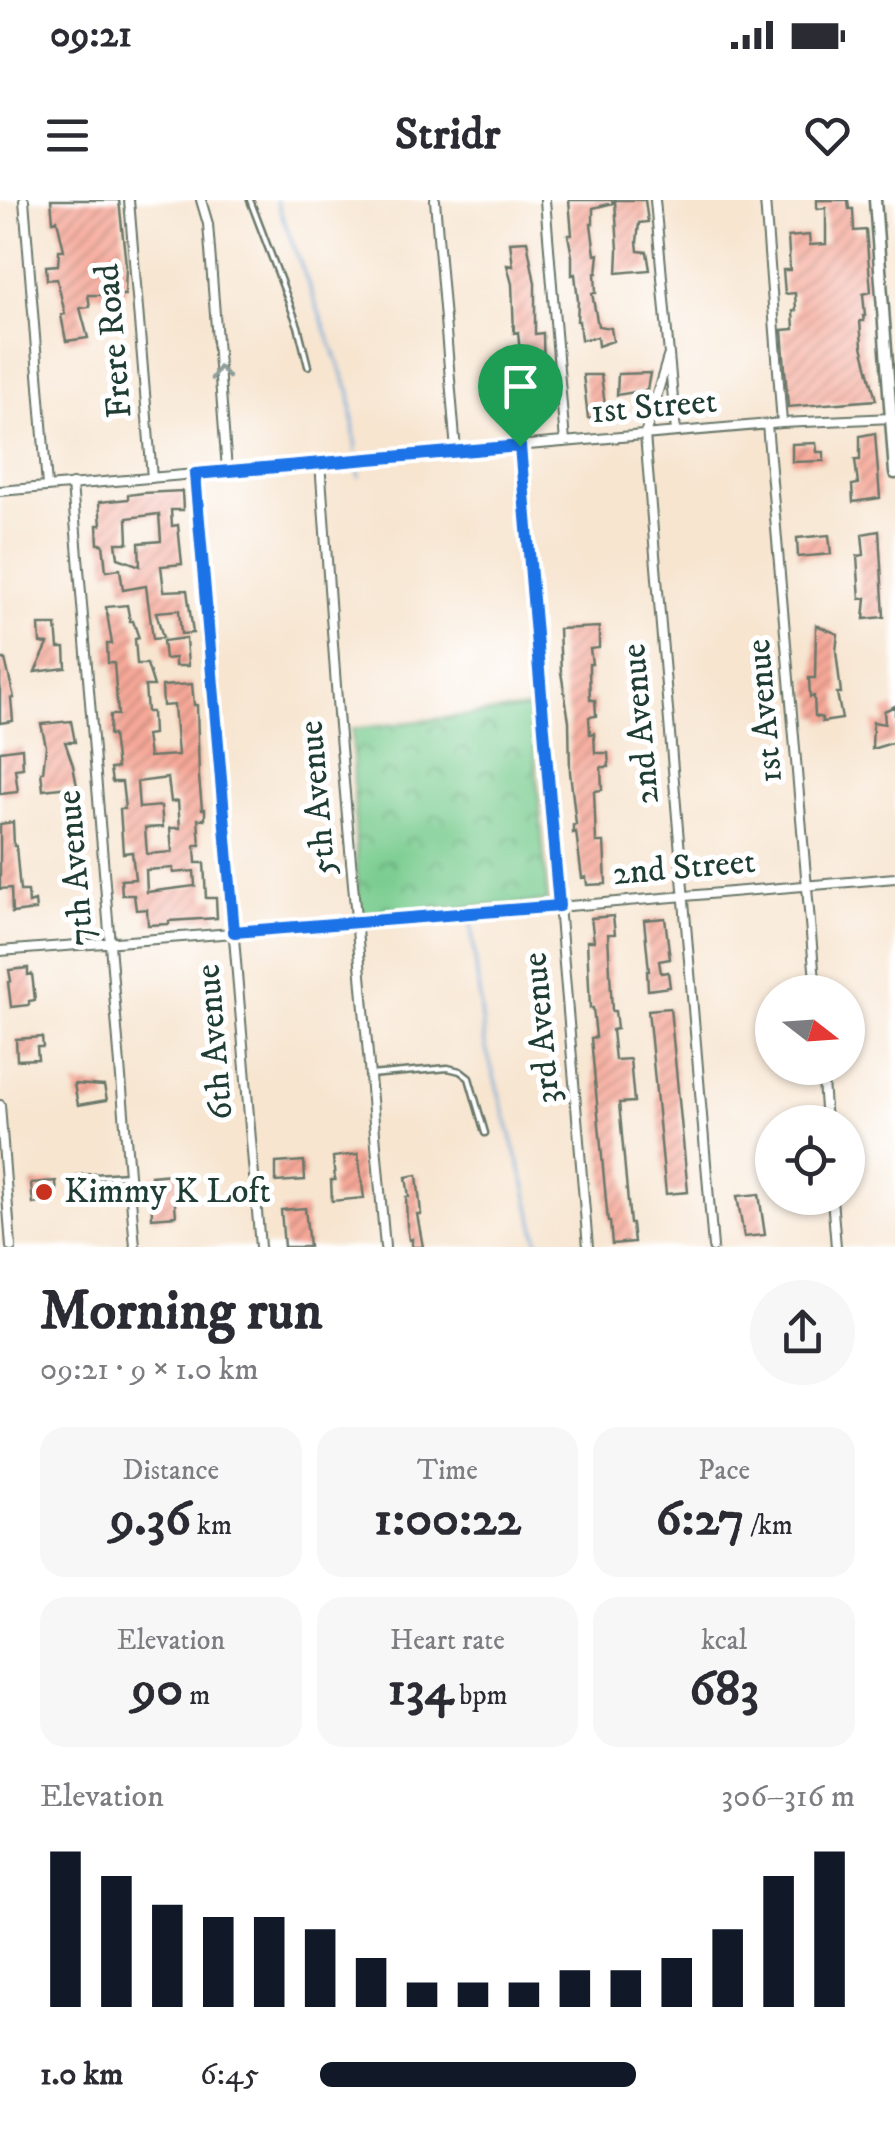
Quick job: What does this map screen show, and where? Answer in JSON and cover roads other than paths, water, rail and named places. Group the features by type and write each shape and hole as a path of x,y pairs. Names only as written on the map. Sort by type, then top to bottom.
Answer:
{"street":[{"path":"24,200 47,486"},
{"name":"Frere Road","path":"129,200 152,478"},
{"path":"202,200 208,224 227,470"},
{"path":"436,200 456,451"},
{"path":"545,200 565,442"},
{"path":"655,200 676,432"},
{"path":"765,200 782,423"},
{"path":"875,200 895,473"},
{"path":"645,435 668,357"},
{"name":"1st Street","path":"0,490 767,424 893,418"},
{"name":"1st Avenue","path":"767,424 815,975"},
{"name":"2nd Avenue","path":"645,435 713,1247"},
{"name":"3rd Avenue","path":"520,446 588,1247"},
{"name":"5th Avenue","path":"320,462 385,1247"},
{"name":"6th Avenue","path":"195,474 260,1247"},
{"name":"7th Avenue","path":"72,484 135,1247"},
{"name":"2nd Street","path":"0,951 895,878"},
{"path":"0,1106 11,1247"},
{"path":"833,1215 836,1247"}],"lane":[{"path":"250,200 298,326 308,366"},
{"path":"370,1075 448,1068 460,1071 469,1078 485,1133"},
{"path":"79,1178 129,1175"}],"waterway":[{"path":"276,200 350,393 356,452"},
{"path":"358,467 359,477"},
{"path":"471,923 485,1045 539,1247"}],"place":[{"name":"Kimmy K Loft","path":"44,1192"}]}
